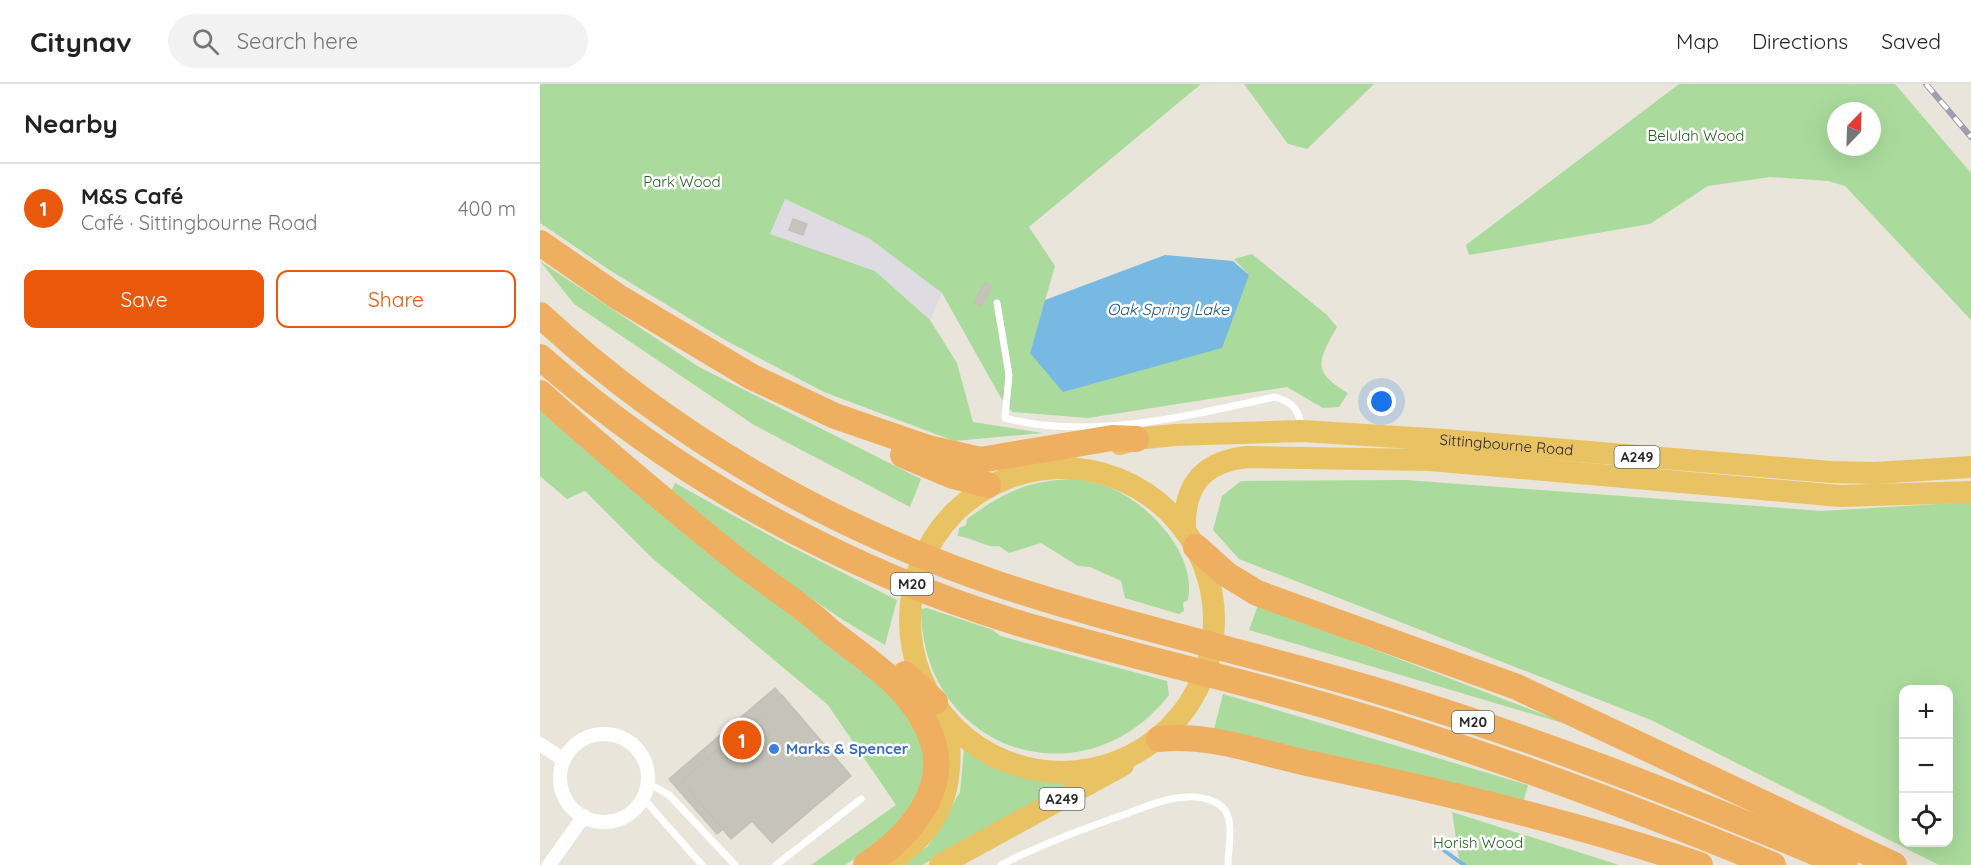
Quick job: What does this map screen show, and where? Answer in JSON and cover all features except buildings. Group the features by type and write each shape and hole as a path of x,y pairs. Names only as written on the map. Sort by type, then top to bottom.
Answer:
{"highway":[{"path":"540,243 618,297 697,346 778,390 835,416 945,453 980,460 1103,439 1136,439"},
{"name":"M20","path":"540,315 621,383 722,454 810,504 904,548 992,582 1090,613 1359,685 1482,725 1657,789 1845,865"},
{"name":"M20","path":"540,357 611,415 699,476 774,519 877,569 1012,621 1332,707 1444,741 1622,804 1773,865"},
{"path":"540,393 644,484 741,562 812,615 898,686 915,707 933,741 937,766 929,798 914,824 894,845 866,865"},
{"path":"835,416 899,454 953,476 988,485"},
{"name":"Sittingbourne Road","path":"1047,469 1136,439 1218,433 1302,431 1423,438 1831,472 1875,473 1971,467"},
{"name":"Sittingbourne Road","path":"1191,539 1187,501 1199,477 1226,460 1247,456 1430,460 1840,496 1971,492"},
{"path":"886,865 902,854 926,831 943,802 951,776 942,712 913,642 910,607 921,560 944,522 963,503 988,485 1047,469 1081,470 1119,482 1151,499 1226,574 1257,593 1517,687 1894,865"},
{"path":"1149,746 1178,721 1198,691 1211,657 1216,624 1210,579 1191,539"},
{"path":"812,615 882,654 974,744 992,755 1029,766 1056,769 1087,766 1182,738 1462,797 1589,831 1700,865"},
{"name":"A249","path":"940,865 1123,765 1149,746"}],"street":[{"path":"596,734 612,734 627,740 639,752 646,767 648,783 643,798 634,810 621,818 606,822 584,816 573,809 562,792 560,779 564,760 571,748 596,734"},
{"path":"540,744 564,760"},
{"path":"549,865 584,816"}],"lane":[{"path":"997,303 1009,375 1005,418 1081,427 1180,417 1275,397 1289,401 1298,411 1302,431"},
{"path":"648,783 669,795 735,865"},
{"path":"1001,865 1030,850 1105,821 1164,801 1187,797 1210,800 1226,811 1229,819 1227,865"},
{"path":"643,798 702,865"},
{"path":"776,865 861,798"}],"shaded area":[{"path":"785,199 870,239 942,293 930,320 875,271 770,234"}],"green space":[{"name":"Park Wood","path":"540,84 1201,84 1029,227 1055,266 1030,353 1249,275 1234,259 1252,254 1327,315 1337,327 1322,357 1323,371 1328,378 1348,393 1339,407 1323,408 1287,387 1088,418 1012,412 1001,398 942,293 870,239 785,199 770,234 875,271 930,320 957,363 973,422 1043,433 954,441 824,392 725,340 611,271 540,223"},
{"path":"1244,84 1374,84 1307,149 1288,144"},
{"name":"Belulah Wood","path":"1679,84 1895,84 1971,173 1971,320 1845,186 1828,181 1770,177 1708,186 1650,224 1469,255 1466,245"},
{"path":"540,261 699,367 921,479 910,507 754,425 574,304"},
{"path":"540,408 894,696 923,745 925,777 907,814 876,845 845,865 811,865 896,805 828,705 652,558 585,491 567,499 540,476"},
{"path":"1075,479 1111,488 1126,496 1141,506 1168,533 1185,565 1189,583 1188,600 1183,603 1184,611 1179,614 1125,598 1121,581 1090,567 1078,566 1041,543 1009,553 999,546 989,546 958,536 959,528 966,525 967,519 1017,489 1043,482"},
{"path":"1406,480 1822,511 1971,502 1971,865 1939,865 1903,847 1953,847 1953,685 1899,685 1899,845 1651,720 1239,559 1213,530 1222,496 1241,481"},
{"path":"675,483 778,540 897,600 885,645 843,620 759,563 672,490"},
{"path":"1258,605 1576,727 1249,630"},
{"path":"927,608 993,630 1000,636 1167,681 1169,695 1134,729 1094,748 1053,754 1013,746 977,728 948,698 928,658 921,609"},
{"path":"1223,694 1528,785 1524,800 1214,729"},
{"path":"964,749 1003,770 1069,782 922,865 901,865 928,846 960,792"},
{"name":"Horish Wood","path":"1452,812 1619,865 1460,865"}],"water":[{"name":"Oak Spring Lake","path":"1165,255 1233,261 1249,275 1222,348 1063,392 1030,353 1045,300"}],"waterway":[{"path":"1438,846 1464,865"}],"railway":[{"path":"1926,84 1971,137"}],"place":[{"name":"M&S Café","path":"742,740"},
{"name":"Marks & Spencer","path":"774,749"}]}
